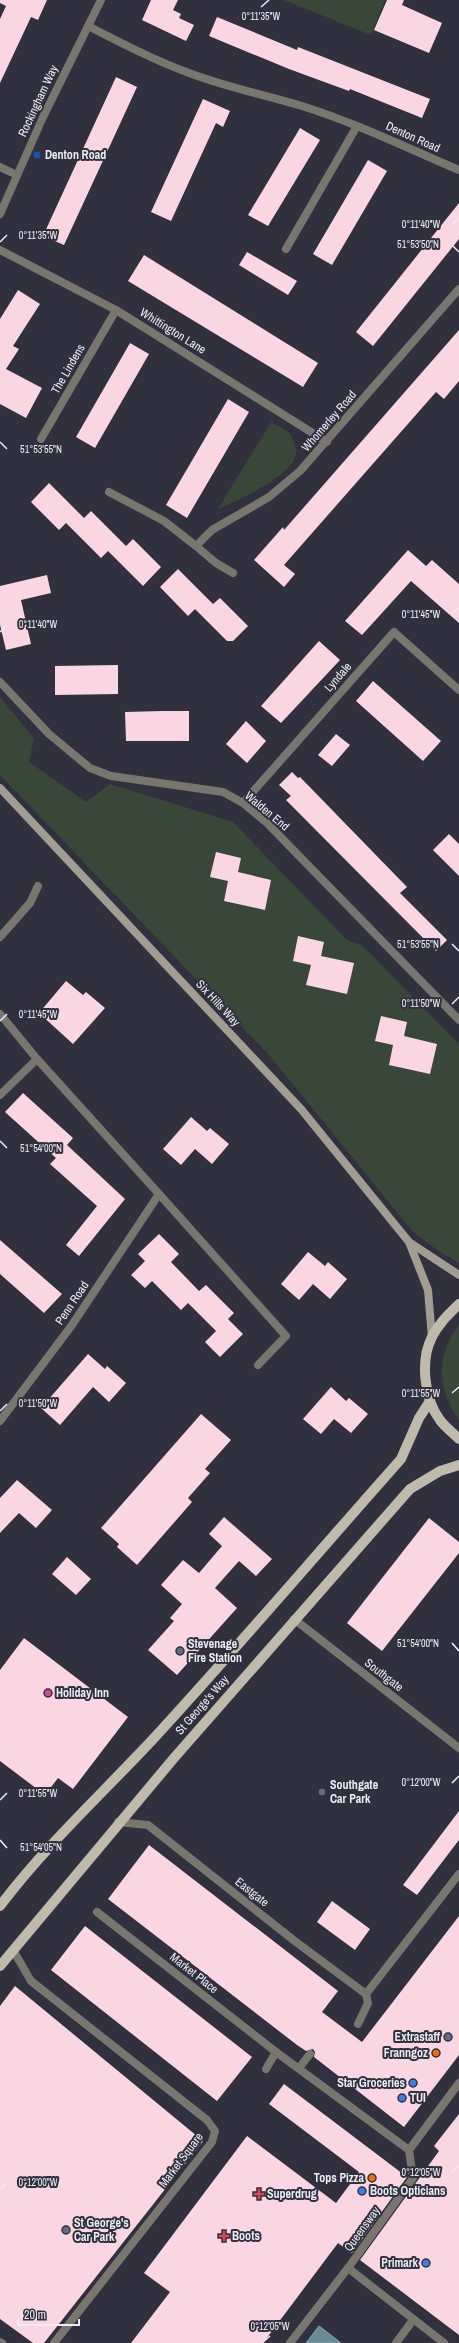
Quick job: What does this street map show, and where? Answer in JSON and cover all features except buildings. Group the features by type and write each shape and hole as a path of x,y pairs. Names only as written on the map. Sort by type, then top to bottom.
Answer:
{"main road":[{"path":"459,1304 447,1315 432,1338 426,1358 426,1382 430,1401 439,1419 459,1439"},
{"name":"St George's Way","path":"0,1906 52,1844 108,1788 160,1731 401,1459 419,1418 430,1401"},
{"name":"St George's Way","path":"0,1966 118,1822 294,1619 410,1489 440,1471 459,1465"}],"street":[{"name":"Rockingham Way","path":"0,214 17,175 101,0"},
{"name":"Denton Road","path":"88,26 189,73 250,93 302,106 357,126 459,170"},
{"path":"286,249 357,126"},
{"path":"0,167 17,175"},
{"name":"Whittington Lane","path":"0,250 116,310 327,442"},
{"name":"Whomerley Road","path":"196,546 212,530 269,497 300,471 327,442 459,289"},
{"name":"The Lindens","path":"41,439 116,310"},
{"path":"108,492 164,521 216,563 233,573"},
{"name":"Lyndale","path":"243,803 394,632 459,690"},
{"name":"Walden End","path":"0,682 49,734 90,768 111,776 223,792 243,803 267,823 458,1017"},
{"name":"Six Hills Way","path":"0,788 301,1109 409,1242 428,1290 432,1338"},
{"path":"0,937 30,903 38,886"},
{"path":"0,1014 37,1059 286,1336 258,1365"},
{"path":"0,1095 37,1059"},
{"name":"Penn Road","path":"0,1421 72,1325 159,1194"},
{"name":"Six Hills Way","path":"409,1242 459,1275"},
{"name":"Southgate","path":"294,1619 459,1748"},
{"name":"Eastgate","path":"118,1822 148,1825 296,1942 366,1994"},
{"path":"358,2024 368,2003 366,1994 459,1874"},
{"name":"Market Place","path":"97,1912 276,2052 409,2150"},
{"name":"Market Square","path":"13,1950 31,1981 207,2120 215,2131 212,2142 54,2343"},
{"path":"266,2068 276,2052"},
{"path":"299,2068 310,2054"},
{"path":"409,2150 459,2083"},
{"name":"Queensway","path":"290,2343 348,2268 413,2178 409,2150"},
{"path":"348,2268 444,2343"},
{"path":"396,2343 413,2320"}],"shaded area":[{"path":"284,0 385,0 371,35"},
{"path":"271,422 290,433 296,452 293,462 275,479 251,494 218,509"},
{"path":"0,697 34,738 29,762 86,802 110,784 233,822 347,940 363,946 459,1044 459,1263 440,1252 413,1232 269,1055 0,775"},
{"path":"459,1324 459,1421 446,1397 442,1372 446,1348 451,1336"},
{"path":"319,2326 341,2343 306,2343"}],"place":[{"name":"Denton Road","path":"37,155"},
{"name":"Stevenage Fire Station","path":"180,1651"},
{"name":"Holiday Inn","path":"48,1693"},
{"name":"Southgate Car Park","path":"322,1792"},
{"name":"Extrastaff","path":"448,2037"},
{"name":"Franngoz","path":"436,2053"},
{"name":"Star Groceries","path":"413,2083"},
{"name":"TUI","path":"402,2098"},
{"name":"Tops Pizza","path":"372,2178"},
{"name":"Boots Opticians","path":"362,2191"},
{"name":"Superdrug","path":"259,2194"},
{"name":"St George's Car Park","path":"66,2230"},
{"name":"Boots","path":"224,2236"},
{"name":"Primark","path":"426,2263"}]}
